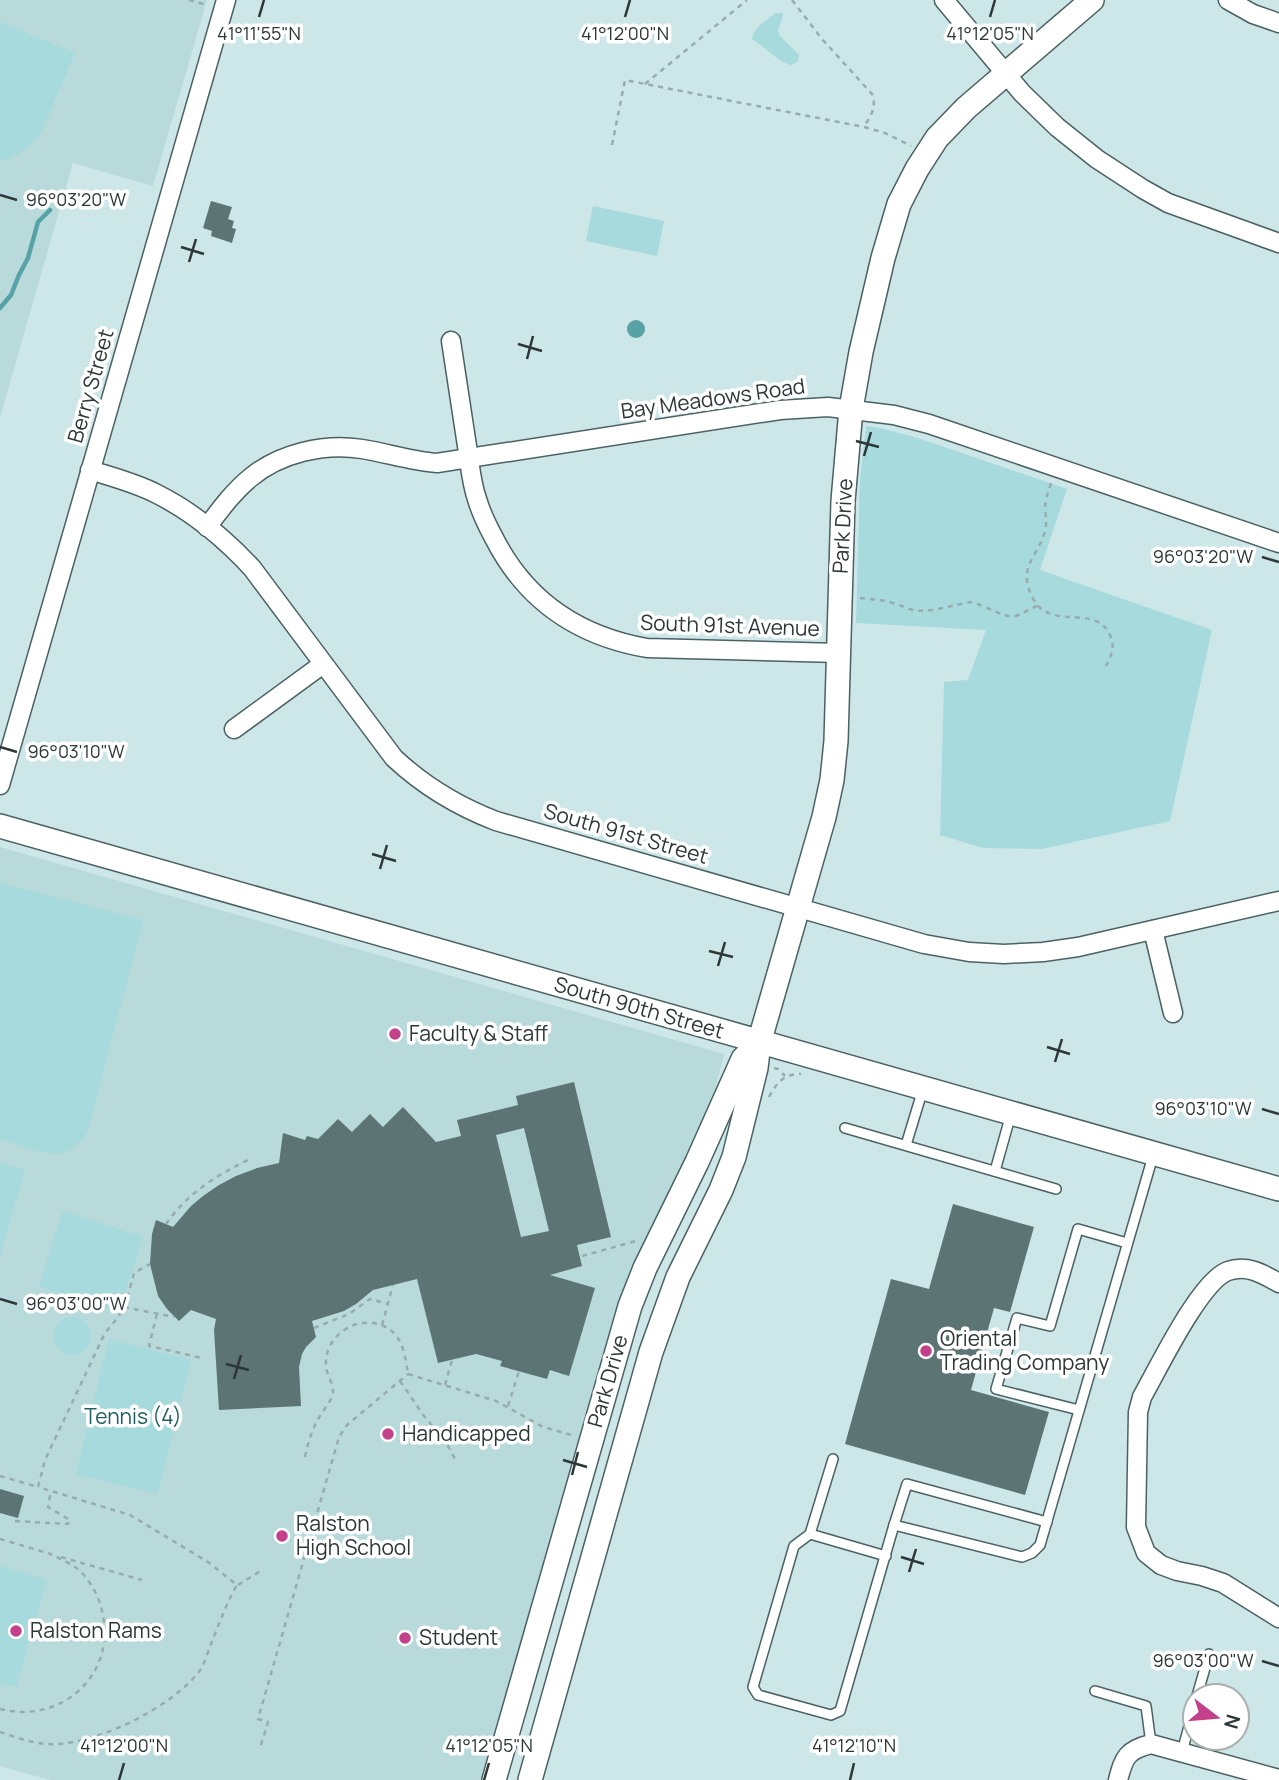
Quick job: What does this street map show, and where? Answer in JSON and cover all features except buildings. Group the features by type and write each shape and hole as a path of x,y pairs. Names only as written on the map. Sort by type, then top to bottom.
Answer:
{"street":[{"name":"Berry Street","path":"0,785 226,0"},
{"path":"944,0 1022,93 1057,127 1097,159 1143,190 1190,212 1279,243"},
{"name":"Park Drive","path":"530,1780 651,1352 678,1277 721,1191 734,1157 756,1068 759,1043 824,817 832,780 836,741 843,501 851,409 861,352 899,204 916,169 937,138 966,108 1092,0"},
{"path":"1228,0 1253,14 1279,23"},
{"name":"South 91st Avenue","path":"451,341 475,496 481,514 517,576 555,612 578,626 613,640 647,648 839,653"},
{"name":"Bay Meadows Road","path":"207,527 249,478 281,459 323,448 363,449 437,463 780,410 828,407 894,415 929,424 1279,542"},
{"name":"South 91st Street","path":"90,470 157,494 190,513 236,551 252,568 394,758 423,783 456,804 496,821 924,944 970,952 1004,954 1078,947 1279,901"},
{"path":"234,729 323,664"},
{"name":"South 90th Street","path":"0,826 1279,1189"},
{"path":"1153,930 1173,1013"},
{"name":"Park Drive","path":"494,1780 629,1306 741,1063 759,1043"},
{"path":"1279,1283 1259,1272 1242,1269 1226,1272 1211,1283 1191,1311 1142,1397 1138,1412 1136,1527 1146,1553 1161,1565 1223,1583 1279,1618"},
{"path":"1118,1780 1126,1757 1137,1748 1151,1744 1181,1752"},
{"path":"1182,1752 1279,1779"}],"lane":[{"path":"906,1145 923,1089"},
{"path":"995,1171 1011,1114"},
{"path":"845,1128 1056,1189"},
{"path":"894,1525 1022,1557 1040,1545 1154,1154"},
{"path":"1079,1410 996,1389 1017,1318 1049,1326 1079,1230 1127,1243"},
{"path":"833,1459 810,1534 794,1546 753,1687 758,1695 831,1715 839,1711 906,1485 1047,1522"},
{"path":"810,1534 886,1556"},
{"path":"1201,1682 1209,1654"},
{"path":"1096,1691 1146,1706 1151,1744"}],"path":[{"path":"189,0 207,5"},
{"path":"645,84 747,0"},
{"path":"792,0 822,39 872,94 874,111 864,127"},
{"path":"612,145 625,80 864,127 886,133 911,146"},
{"path":"1052,480 1045,500 1045,531 1029,563 1027,584 1037,606 1058,616 1090,619 1107,629 1114,648 1106,666"},
{"path":"856,598 887,601 916,611 970,602 1008,616 1016,616 1037,606"},
{"path":"769,1096 785,1076"},
{"path":"166,1224 175,1211 202,1185 248,1160"},
{"path":"582,1256 646,1238"},
{"path":"38,1487 45,1460 98,1347 124,1307 134,1273 150,1264"},
{"path":"382,1325 393,1285"},
{"path":"314,1328 349,1314 370,1299 388,1304"},
{"path":"124,1307 174,1317"},
{"path":"157,1314 149,1346 202,1358"},
{"path":"305,1457 311,1430 334,1392 326,1366 326,1356 337,1335 347,1327 369,1322 393,1331 401,1343 408,1374"},
{"path":"445,1385 452,1360"},
{"path":"508,1406 519,1371"},
{"path":"261,1745 268,1722 258,1719 339,1437 347,1425 408,1374"},
{"path":"408,1374 508,1406 543,1427 581,1438"},
{"path":"400,1381 446,1442 456,1461"},
{"path":"0,1476 130,1515 208,1562 237,1585"},
{"path":"15,1521 68,1524 70,1520 48,1507 51,1491"},
{"path":"0,1539 142,1580"},
{"path":"0,1709 28,1713 61,1704 88,1682 102,1651 106,1628 98,1595 80,1571 50,1554"},
{"path":"0,1732 45,1744 61,1744 103,1734 152,1711 178,1692 201,1668 237,1585 262,1570"}],"shaded area":[{"path":"0,0 207,0 153,186 73,163 0,417"},
{"path":"636,320 642,323 645,329 642,335 636,338 630,335 627,329 630,323"},
{"name":"Ralston High School","path":"0,847 724,1054 697,1162 630,1306 494,1780 50,1780 0,1766"}],"green space":[{"path":"776,13 782,13 783,16 778,30 780,36 799,55 798,61 791,65 752,39 758,27"},
{"path":"0,22 75,53 39,135 19,153 0,161"},
{"path":"593,206 664,221 657,256 586,241"},
{"path":"866,426 918,438 1067,489 1040,570 1212,630 1170,821 1042,849 983,848 940,835 944,682 968,680 986,630 856,623 860,479"},
{"path":"0,883 143,920 87,1133 78,1144 60,1154 43,1152 0,1139"},
{"path":"0,1163 25,1170 0,1255"},
{"path":"63,1211 143,1237 119,1312 39,1286"},
{"path":"72,1317 85,1323 91,1336 85,1349 72,1355 59,1349 53,1336 59,1323"},
{"name":"Tennis (4)","path":"109,1339 191,1360 157,1494 76,1474"},
{"name":"Ralston Rams","path":"0,1566 47,1580 16,1687 0,1683"}],"waterway":[{"path":"0,308 11,295 28,258 38,222 50,210"}],"place":[{"name":"Faculty & Staff","path":"395,1034"},
{"name":"Oriental Trading Company","path":"926,1351"},
{"name":"Handicapped","path":"388,1434"},
{"name":"Ralston High School","path":"282,1536"},
{"name":"Ralston Rams","path":"16,1631"},
{"name":"Student","path":"405,1638"}]}
